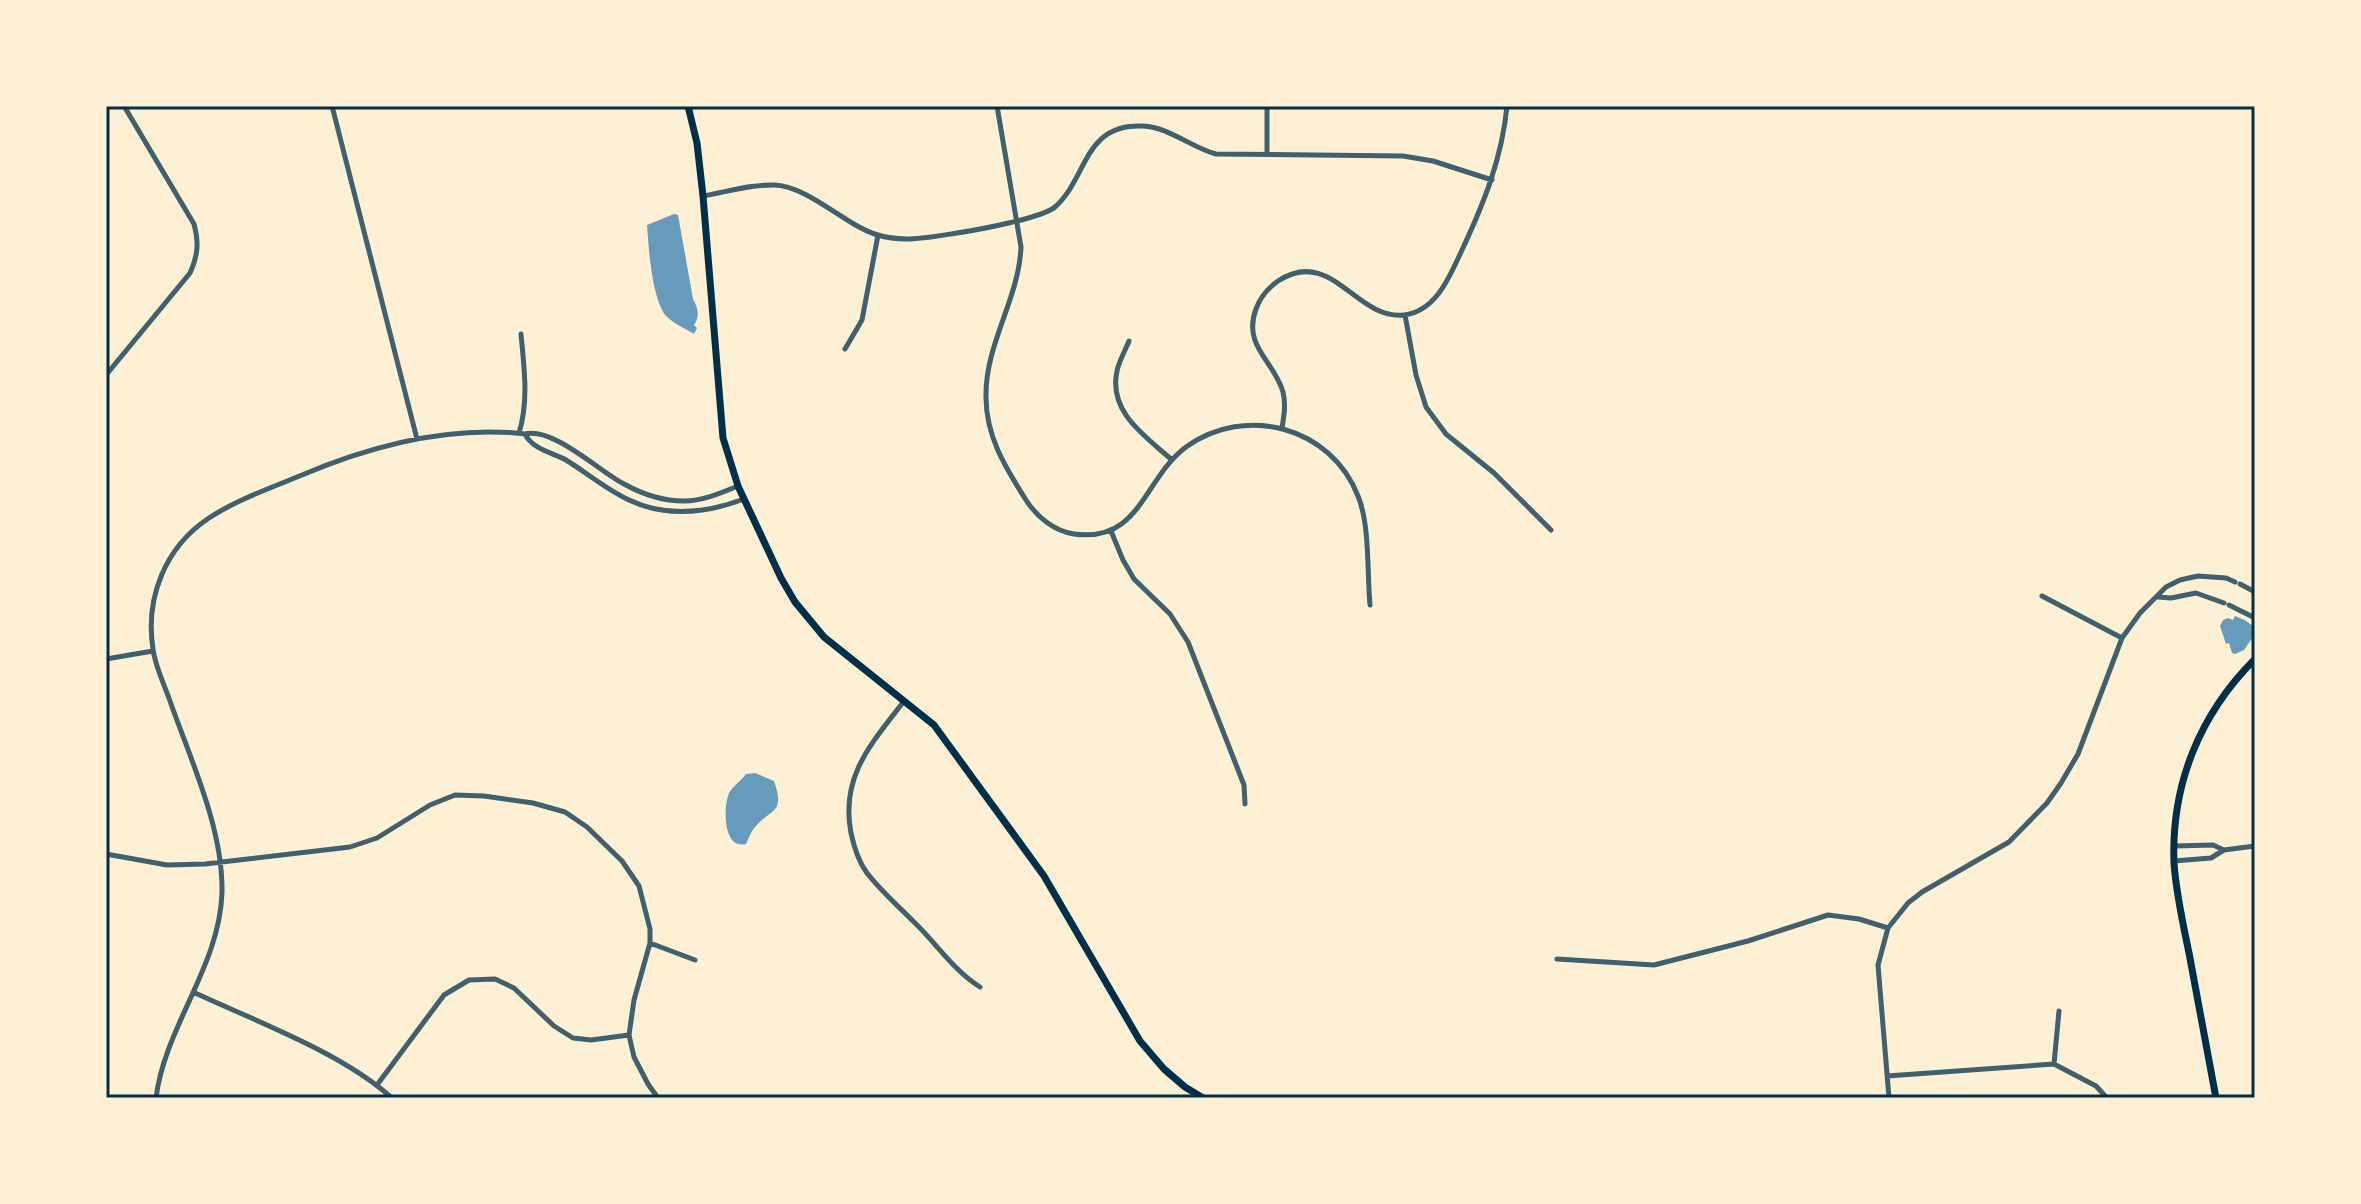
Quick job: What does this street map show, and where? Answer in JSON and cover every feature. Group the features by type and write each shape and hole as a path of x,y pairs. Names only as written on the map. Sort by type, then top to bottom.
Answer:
{"main road":[{"path":"688,106 697,143 703,196 723,438 738,486 772,560 795,602 824,637 934,725 1044,876 1140,1041 1164,1069 1203,1098"},
{"path":"2216,1098 2176,885 2176,808 2192,752 2214,709 2239,674 2255,659"}],"street":[{"path":"106,375 190,273 198,255 194,224 124,106"},
{"path":"332,106 417,439"},
{"path":"997,106 1021,247 1020,267 988,370 986,395 989,424 996,448 1033,511 1049,525 1070,534 1094,535 1111,531 1133,515 1172,460 1188,446 1211,433 1243,424 1282,428 1308,438 1326,451 1349,478 1359,497 1370,605"},
{"path":"1267,106 1267,154"},
{"path":"1282,428 1285,408 1283,391 1254,338 1253,322 1263,295 1284,277 1300,272 1316,272 1332,278 1380,311 1405,315 1434,299 1446,285 1485,201 1500,150 1507,106"},
{"path":"703,196 775,185 801,193 878,235 910,239 958,233 1039,216 1054,208 1067,193 1096,143 1128,127 1145,126 1216,154 1403,156 1433,161 1492,180"},
{"path":"845,349 862,320 878,235"},
{"path":"1405,315 1416,375 1426,407 1446,434 1494,473 1551,530"},
{"path":"521,334 526,393 522,434"},
{"path":"1129,341 1116,374 1119,407 1130,422 1172,460"},
{"path":"156,1098 162,1063 216,933 222,894 217,842 208,810 153,651 151,612 160,573 180,544 208,518 334,461 417,439 471,432 532,433 562,444 623,484 667,500 687,501 709,497 738,486"},
{"path":"522,434 533,444 640,505 672,511 702,511 744,499"},
{"path":"1111,531 1134,579 1170,614 1188,642 1244,785 1245,804"},
{"path":"1889,1098 1878,965 1888,928 1908,903 2009,842 2047,803 2078,754 2122,638 2134,620 2166,587 2198,576 2226,578 2255,592"},
{"path":"2157,597 2171,598 2196,593 2255,618"},
{"path":"2042,596 2122,638"},
{"path":"106,659 153,651"},
{"path":"904,700 864,753 854,773 849,820 855,851 877,885 926,934 958,972 980,987"},
{"path":"106,854 167,865 205,864 350,847 377,838 430,805 455,795 533,803 565,812 587,827 622,861 639,886 650,929 650,943 637,988 629,1035 634,1057 658,1098"},
{"path":"2175,846 2213,845 2224,850"},
{"path":"2174,861 2211,858 2224,850 2255,846"},
{"path":"1557,959 1654,965 1748,941 1828,915 1859,919 1888,928"},
{"path":"650,943 695,960"},
{"path":"377,1085 444,995 469,980 495,979 514,988 554,1026 573,1038 591,1040 629,1035"},
{"path":"193,992 326,1053 392,1098"},
{"path":"2054,1064 2059,1011"},
{"path":"1887,1076 2054,1064 2096,1086 2107,1098"}],"water":[{"path":"678,215 697,309 694,334 666,316 653,281 647,225"},
{"path":"2235,616 2251,625 2255,634 2244,650 2235,654 2229,643 2226,644 2220,626 2223,620 2233,620"},
{"path":"755,773 774,781 777,805 754,828 746,844 738,844 733,841 727,826 727,800 731,790 746,774"}]}
